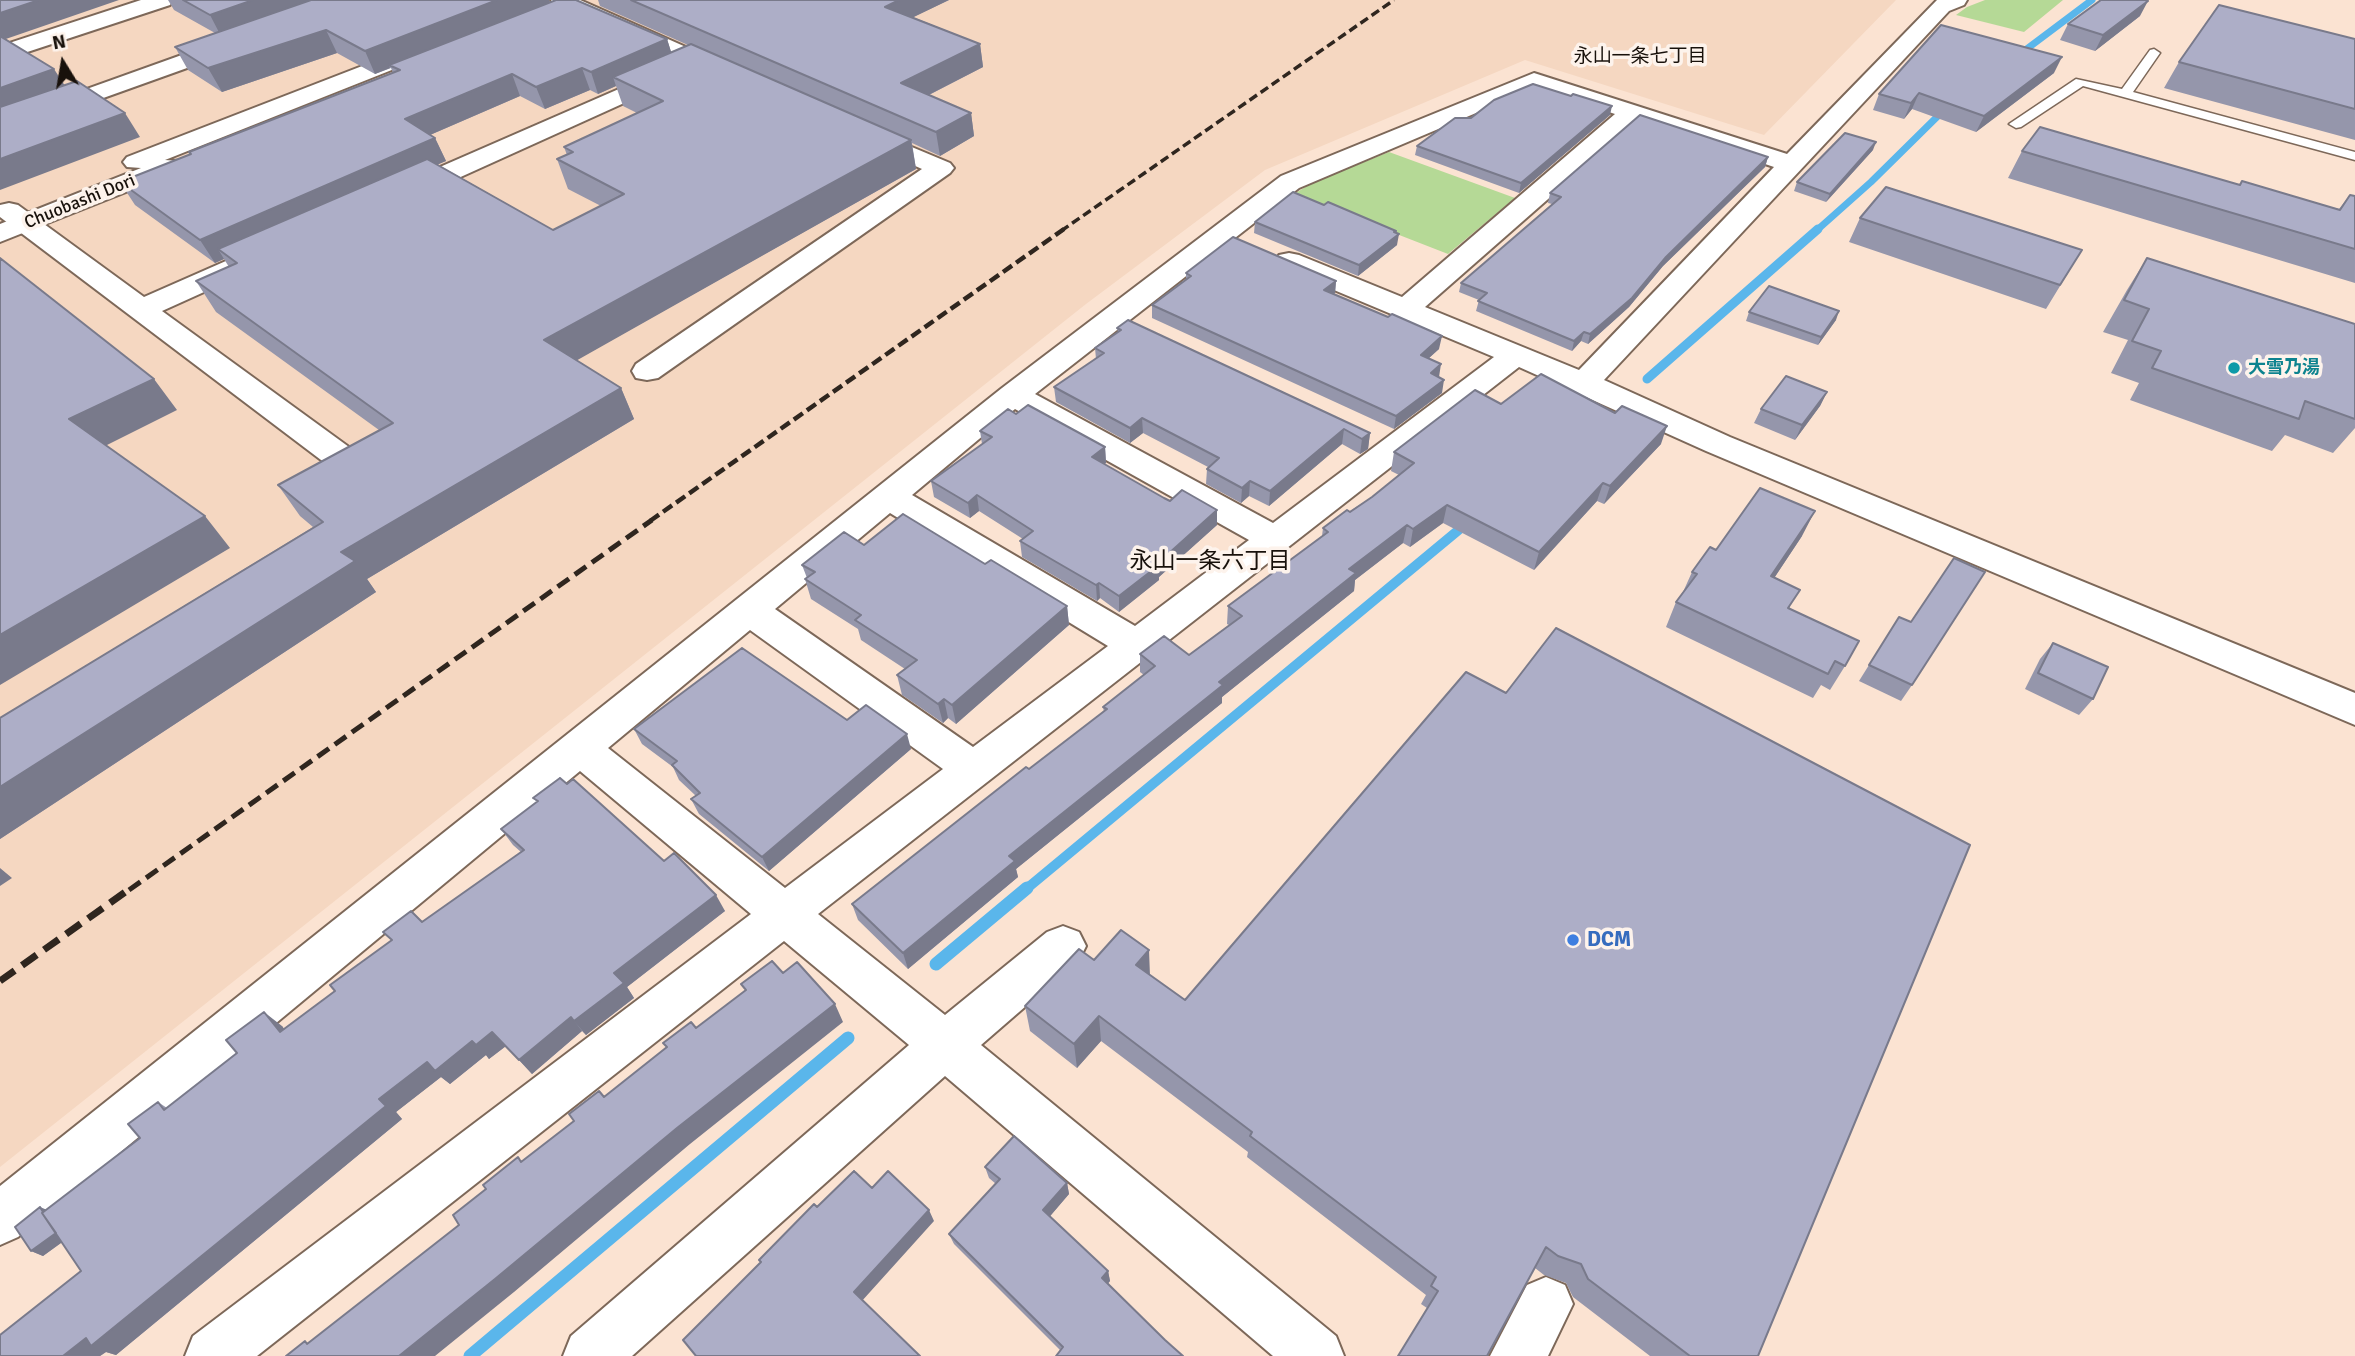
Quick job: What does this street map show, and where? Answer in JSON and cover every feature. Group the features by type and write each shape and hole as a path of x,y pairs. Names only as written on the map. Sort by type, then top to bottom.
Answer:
{"street":[{"path":"0,54 162,0"},
{"path":"1584,383 1941,6 1956,0"},
{"path":"560,4 749,83"},
{"path":"0,128 250,38"},
{"name":"Chuobashi Dori","path":"9,221 442,50"},
{"path":"382,202 699,61"},
{"path":"0,1219 1013,395 1129,321 1221,232 1290,182 1534,80 1792,164"},
{"path":"1404,310 1633,112"},
{"path":"647,371 941,168 838,122"},
{"path":"9,221 142,309 337,455"},
{"path":"1221,232 2355,710"},
{"path":"142,309 268,253"},
{"path":"213,1356 973,769 1276,540 1385,441 1516,355"},
{"path":"1013,395 1276,540"},
{"path":"888,496 1138,645"},
{"path":"749,610 973,769"},
{"path":"580,748 945,1045 1316,1356"},
{"path":"594,1355 945,1045 1063,946"},
{"path":"1518,1356 1546,1304"}],"lane":[{"path":"2125,94 2154,53"},
{"path":"2016,124 2081,82 2355,156"}],"shaded area":[{"path":"0,0 1896,0 1764,135 1525,60 1265,170 1086,304 0,1167"}],"green space":[{"path":"1985,0 2063,0 2024,32 1956,15"},
{"path":"1389,152 1515,198 1448,254 1294,194 1312,183"}],"building":[{"path":"0,0 39,0 0,13"},
{"path":"183,0 253,0 210,15"},
{"path":"311,0 497,0 365,51 326,30 208,68 175,47"},
{"path":"556,0 576,0 667,39 591,72 582,68 536,87 512,74 405,119 435,138 200,240 120,182 191,154 189,152 400,70 389,65"},
{"path":"631,0 899,0 885,7 980,44 901,83 971,113 936,132"},
{"path":"2101,0 2148,1 2103,35 2068,24"},
{"path":"2219,5 2355,39 2355,109 2179,62"},
{"path":"1941,25 2062,57 1984,116 1919,93 1911,103 1879,94"},
{"path":"0,36 54,69 0,88"},
{"path":"691,44 911,140 544,340 621,388 341,552 355,561 0,787 0,718 323,522 278,485 393,423 196,281 237,263 218,249 427,159 553,230 624,194 557,159 573,152 564,147 663,101 613,77"},
{"path":"77,81 125,113 0,159 0,107"},
{"path":"1533,84 1612,106 1521,183 1417,146 1455,118 1471,118 1494,100"},
{"path":"1640,115 1768,157 1666,257 1632,298 1590,334 1584,332 1574,341 1478,301 1487,293 1461,283 1561,197 1550,193"},
{"path":"2040,127 2240,185 2242,181 2340,210 2350,195 2355,196 2355,249 2022,151"},
{"path":"1845,133 1876,142 1830,194 1797,182"},
{"path":"1886,187 2082,250 2060,285 1860,218"},
{"path":"1293,192 1324,205 1328,202 1399,234 1359,265 1255,222"},
{"path":"1233,237 1336,281 1324,290 1388,317 1392,314 1442,336 1421,355 1441,364 1431,373 1444,380 1396,416 1152,305 1191,276 1186,273"},
{"path":"0,258 154,379 69,419 205,516 0,635"},
{"path":"2147,258 2355,324 2355,419 2305,401 2299,419 2152,368 2161,351 2132,341 2149,309 2124,300"},
{"path":"1769,286 1839,311 1821,337 1749,312"},
{"path":"1128,320 1370,433 1362,439 1344,429 1270,491 1250,481 1242,488 1207,469 1219,458 1142,418 1130,428 1054,387 1104,353 1095,348 1121,330 1117,328"},
{"path":"1541,374 1615,413 1622,406 1667,426 1610,486 1603,483 1539,552 1447,505 1413,529 1407,525 1349,569 1356,573 1219,682 1223,685 1009,856 1015,861 903,953 852,904 1026,767 1029,769 1107,709 1103,707 1155,666 1140,654 1164,636 1189,655 1242,616 1228,606 1328,532 1323,528 1347,510 1350,512 1372,497 1414,463 1394,452 1475,390 1501,404"},
{"path":"1786,376 1827,392 1802,425 1761,409"},
{"path":"1028,405 1105,447 1092,457 1164,498 1170,501 1182,490 1217,510 1157,564 1159,565 1119,596 1099,583 1096,585 1020,541 1033,531 977,495 968,503 931,481 992,437 980,431 1008,409 1016,414"},
{"path":"1760,488 1815,511 1771,576 1800,590 1788,608 1859,641 1845,666 1835,661 1828,674 1676,602 1697,574 1692,572 1710,547 1716,550"},
{"path":"903,514 985,564 991,560 1067,606 952,705 944,699 938,704 897,675 917,660 855,620 861,615 805,579 815,572 802,565 844,532 864,545"},
{"path":"1954,558 1985,572 1912,685 1869,665 1899,617 1911,622"},
{"path":"1556,628 1970,845 1758,1356 1690,1356 1588,1279 1581,1264 1558,1256 1546,1247 1487,1356 1398,1356 1438,1291 1431,1286 1436,1277 1250,1136 1252,1132 1099,1016 1074,1044 1025,1006 1079,949 1094,960 1121,930 1149,950 1136,965 1185,1000 1466,672 1506,693"},
{"path":"2053,643 2108,667 2093,699 2038,673"},
{"path":"742,648 847,720 866,705 907,734 762,857 691,799 700,793 672,765 677,761 634,729"},
{"path":"560,778 567,784 573,779 664,861 674,853 716,895 614,973 624,983 574,1021 571,1017 519,1060 492,1032 476,1045 472,1041 435,1071 427,1062 379,1099 386,1106 91,1346 86,1338 63,1356 0,1356 0,1335 81,1271 42,1213 140,1138 128,1124 158,1102 164,1110 237,1053 226,1040 264,1012 280,1032 335,991 330,985 392,940 383,932 411,911 422,922 524,850 501,829 538,801 533,798"},
{"path":"772,961 783,973 797,962 835,1004 677,1128 399,1356 286,1356 305,1341 307,1344 459,1225 453,1215 486,1189 483,1185 518,1157 521,1162 574,1121 569,1114 599,1091 604,1097 667,1047 663,1043 691,1022 696,1028 746,990 741,984"},
{"path":"1014,1136 1067,1183 1043,1210 1108,1271 1102,1278 1183,1356 1056,1356 1063,1347 949,1234 1000,1179 985,1167"},
{"path":"854,1171 872,1188 888,1171 929,1210 854,1292 920,1356 696,1356 683,1340 814,1204 817,1207"},
{"path":"40,1207 56,1233 31,1251 15,1227"}],"waterway":[{"path":"2016,57 2092,0"},
{"path":"1816,231 1871,182 1944,110"},
{"path":"1647,379 1818,229"},
{"path":"1025,890 1467,523"},
{"path":"936,964 1027,888"},
{"path":"470,1356 848,1038"}],"railway":[{"path":"1061,231 1394,0"},
{"path":"650,521 1064,229"},
{"path":"129,890 652,520"},
{"path":"0,981 131,888"}],"place":[{"name":"大雪乃湯","path":"2234,368"},
{"name":"DCM","path":"1573,940"}],"district":[{"name":"永山一条七丁目","path":"1640,57"},
{"name":"永山一条六丁目","path":"1210,562"}]}
